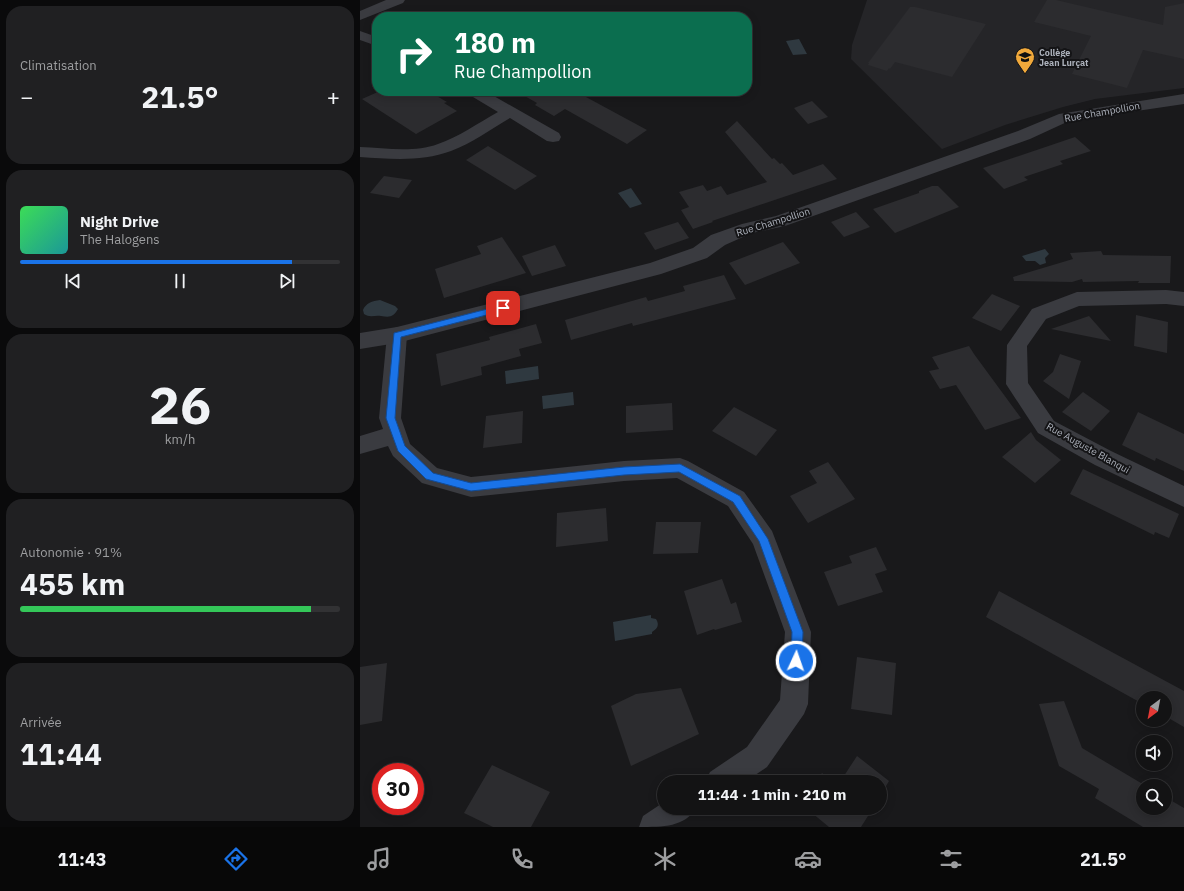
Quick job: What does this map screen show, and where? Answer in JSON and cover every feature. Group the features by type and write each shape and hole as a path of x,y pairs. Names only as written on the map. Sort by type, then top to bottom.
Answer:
{"street":[{"path":"360,16 398,0"},
{"path":"360,35 372,40"},
{"path":"482,96 553,136"},
{"name":"Rue Champollion","path":"360,342 397,335 654,269 700,252 718,240 748,228 779,222 1024,134 1065,117 1184,98"},
{"path":"360,152 410,153 443,148 509,112"},
{"name":"Rue Auguste Blanqui","path":"1184,299 1166,297 1077,299 1039,314 1017,345 1017,384 1046,427 1103,458 1184,497"},
{"path":"397,335 390,418 401,449 430,476 471,487 624,471 680,468 736,499 763,539 798,632 794,704 757,757 730,775"},
{"path":"360,445 396,434"},
{"path":"654,827 671,815"}],"shaded area":[{"name":"Collège Jean Lurçat","path":"867,0 1184,0 1184,88 1095,99 1063,107 1005,125 942,149 851,59 852,45"},
{"path":"799,39 807,54 793,55 786,41"},
{"path":"631,188 642,204 630,208 618,193"},
{"path":"1045,249 1049,254 1045,258 1046,263 1040,265 1035,261 1026,261 1022,256"},
{"path":"380,300 395,306 398,309 389,317 370,316 364,314 363,310 368,304"},
{"path":"538,366 539,379 506,384 505,371"},
{"path":"573,392 574,405 543,409 542,396"},
{"path":"651,615 651,618 656,619 658,623 652,634 615,641 613,622"}],"building":[{"path":"1047,0 1056,0 1163,25 1165,7 1184,3 1184,59 1143,50 1127,88 1072,74 1091,36 1034,22"},
{"path":"910,7 986,24 952,77 895,62 887,71 868,65"},
{"path":"372,95 372,96 437,96 447,102 444,103 457,111 416,134 362,99"},
{"path":"525,96 588,96 586,97 647,130 627,144 565,109 554,116 535,105 537,103"},
{"path":"812,101 828,117 808,124 794,108"},
{"path":"737,121 772,159 774,158 780,164 782,163 793,175 823,164 837,179 712,221 713,222 693,229 681,210 689,207 679,192 703,185 707,191 721,186 727,195 767,182 725,132"},
{"path":"1075,137 1091,151 1060,161 1063,164 1024,177 1028,180 1004,189 983,168"},
{"path":"488,146 537,176 515,190 466,160"},
{"path":"384,176 412,180 399,198 370,193"},
{"path":"932,186 938,186 959,207 895,233 873,209 919,193 919,191"},
{"path":"856,212 870,227 844,237 831,222"},
{"path":"678,222 689,238 655,250 644,233"},
{"path":"502,237 526,273 444,298 435,269 481,254 477,246"},
{"path":"783,242 800,263 745,285 729,263"},
{"path":"555,245 566,266 532,276 522,256"},
{"path":"1101,251 1103,255 1171,256 1170,283 1138,283 1139,281 1083,282 1082,279 1072,282 1014,281 1013,277 1073,259 1070,253"},
{"path":"724,275 736,299 633,326 632,323 571,340 565,320 646,297 648,301 685,291 683,286"},
{"path":"992,294 1020,306 1001,331 972,318"},
{"path":"1136,315 1168,322 1167,353 1134,346"},
{"path":"1089,316 1111,341 1051,329"},
{"path":"536,324 542,343 519,349 521,356 481,367 482,375 441,386 436,354 490,340 489,337"},
{"path":"969,346 1021,418 985,430 956,385 940,389 929,371 939,369 932,357"},
{"path":"1060,354 1081,361 1069,399 1043,381 1053,372"},
{"path":"1083,392 1110,411 1091,431 1062,412"},
{"path":"672,403 673,430 626,433 626,406"},
{"path":"734,407 777,430 756,456 712,431"},
{"path":"523,411 522,443 483,448 486,416"},
{"path":"1138,412 1184,434 1184,471 1156,458 1155,461 1122,445"},
{"path":"1031,432 1036,440 1061,460 1035,483 1002,457"},
{"path":"828,462 855,499 808,523 790,496 817,483 809,471"},
{"path":"1083,469 1179,514 1169,538 1155,532 1154,535 1070,494"},
{"path":"606,508 608,541 556,547 557,513"},
{"path":"656,522 701,522 698,553 653,554"},
{"path":"876,547 887,570 875,574 883,592 838,606 824,572 852,563 849,556"},
{"path":"722,579 731,604 736,602 742,622 697,635 684,591"},
{"path":"999,591 1184,691 1184,727 1172,720 1172,691 1136,691 1136,700 986,617"},
{"path":"857,657 896,663 892,715 851,709"},
{"path":"387,663 382,721 360,725 360,667"},
{"path":"681,688 699,734 631,766 611,706 636,694"},
{"path":"1064,701 1082,748 1136,780 1136,815 1172,815 1172,801 1184,808 1184,827 1143,827 1095,798 1099,789 1059,766 1039,704"},
{"path":"857,756 881,775 845,775"},
{"path":"492,765 550,792 531,827 493,827 464,813"},
{"path":"814,815 869,815 861,827 829,827"}],"place":[{"name":"Collège Jean Lurçat","path":"1025,74"}],"route":[{"path":"503,308 397,335 390,418 401,449 430,476 471,487 624,471 680,468 736,499 763,539 798,632 796,661"}]}
